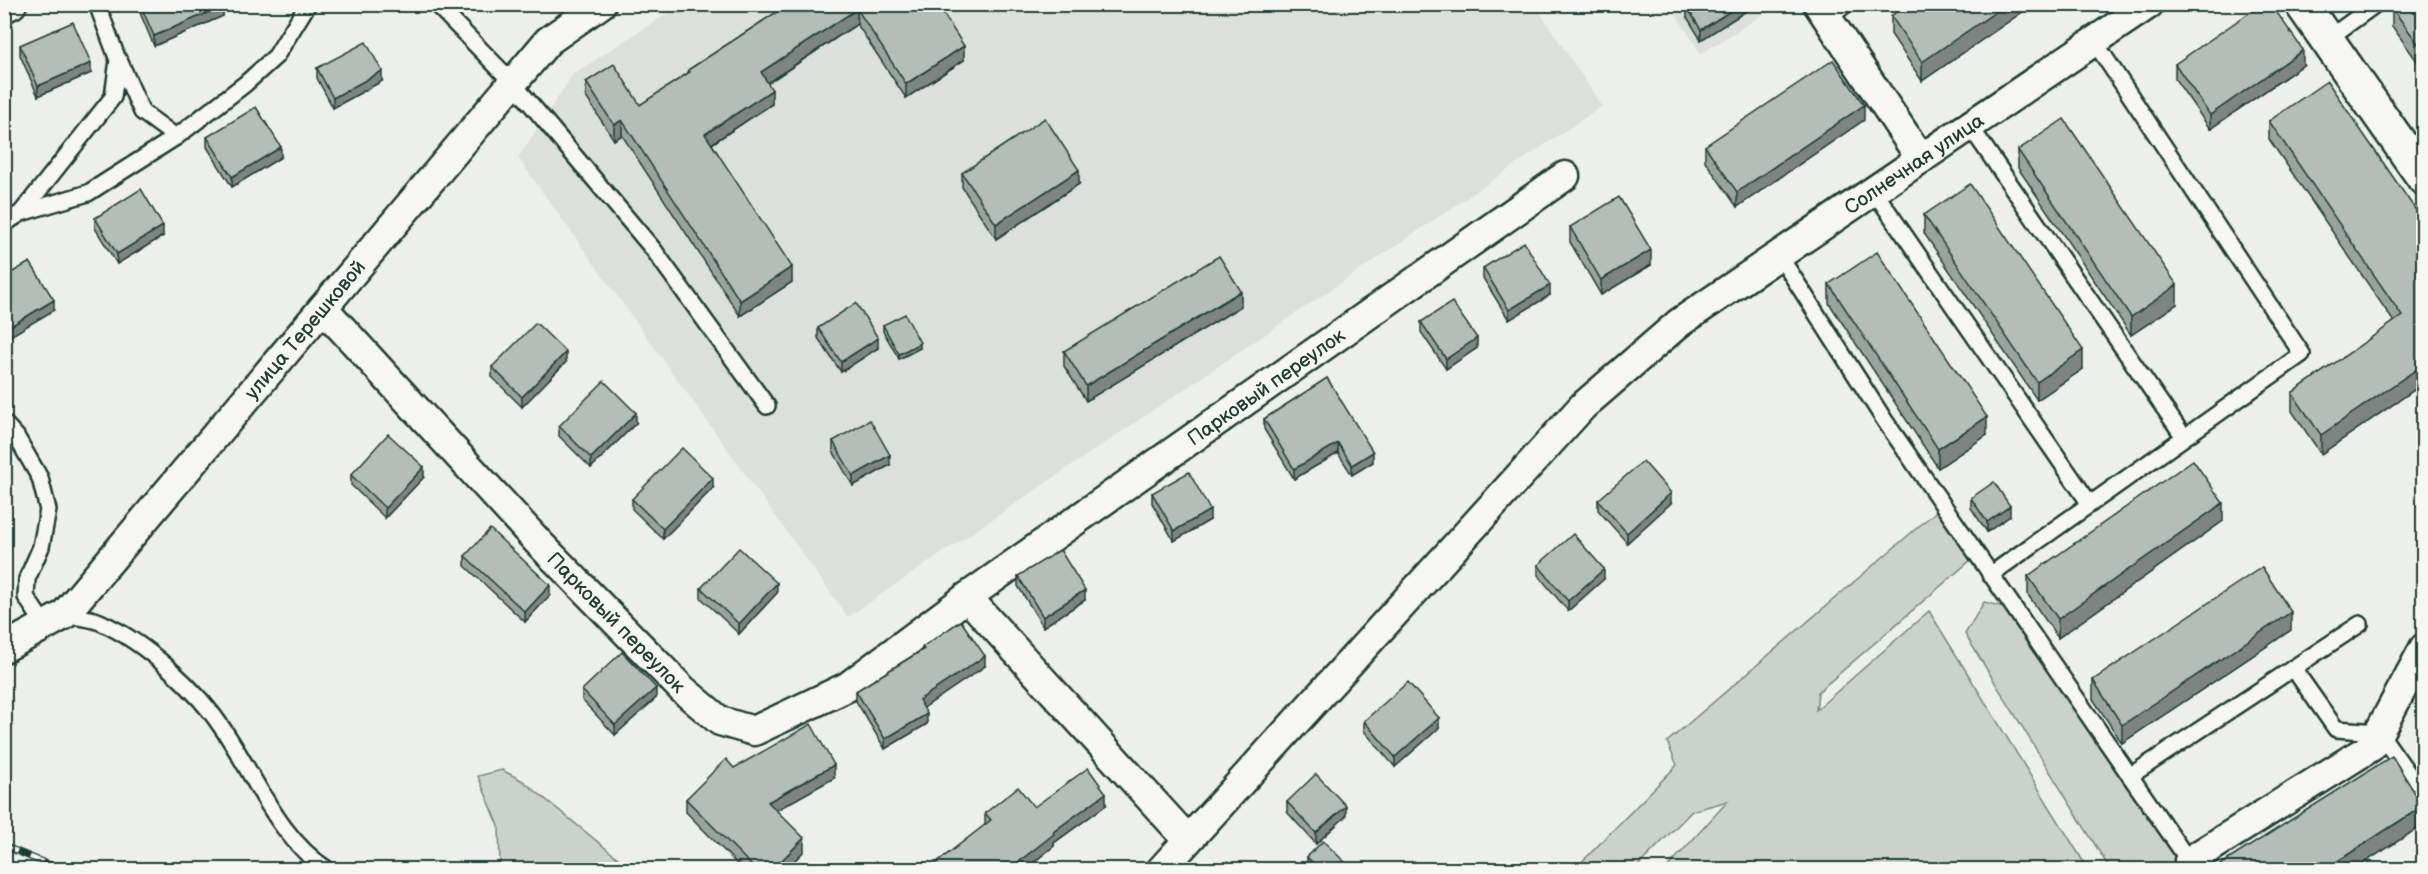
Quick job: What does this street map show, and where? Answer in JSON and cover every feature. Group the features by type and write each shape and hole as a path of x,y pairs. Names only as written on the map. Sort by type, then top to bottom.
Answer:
{"main road":[{"path":"2302,4 2424,178"}],"street":[{"path":"4,8 12,4"},
{"name":"улица Терешковой","path":"4,648 55,621 548,41 601,4"},
{"name":"Солнечная улица","path":"1188,840 1583,406 1679,323 2148,4"},
{"path":"1830,9 1921,159"},
{"name":"Парковый переулок","path":"323,308 539,543 682,689 720,722 754,731 847,687 967,597 1565,176"},
{"path":"967,597 1188,840 1161,870"},
{"path":"2192,866 2371,747 2424,648"}],"lane":[{"path":"97,4 118,60 142,112 176,137"},
{"path":"4,224 21,213 88,193 176,137 245,84 276,56 308,4"},
{"path":"436,4 513,83 653,249 768,406"},
{"path":"2326,39 2376,4"},
{"path":"1990,575 2302,354 2094,42"},
{"path":"21,213 113,97 118,60"},
{"path":"1970,126 2184,437"},
{"path":"1874,190 2090,504"},
{"path":"1779,255 1885,420 2192,866"},
{"path":"4,423 16,436 40,478 48,510 41,547 27,579 26,597 55,621 97,621 138,642 182,681 225,730 273,814 316,862 328,870"},
{"path":"2130,776 2360,624"},
{"path":"2293,668 2336,729 2379,732 2424,796"}],"shaded area":[{"path":"680,5 1535,5 1602,106 848,617 518,158 573,74"},
{"path":"1692,5 1778,5 1701,54 1676,15"},
{"path":"1946,503 1980,552 1818,692 1816,710 1929,611 2088,869 1666,869 1728,801 1692,811 1635,869 1574,870 1677,765 1667,742"},
{"path":"1984,602 2020,611 2188,869 2110,869 1965,634"},
{"path":"502,770 523,781 631,869 500,869 499,826 478,776"}],"building":[{"path":"140,4 222,4 223,6 154,36"},
{"path":"789,4 937,4 964,46 906,84 857,9 761,72 772,90 705,134 792,267 740,301 622,120 614,125 586,82 614,64 640,105 690,72 688,70"},
{"path":"1690,4 1741,4 1701,30 1687,7"},
{"path":"1907,4 2007,4 1922,62 1891,16"},
{"path":"2262,4 2271,4 2303,50 2210,115 2175,64"},
{"path":"2396,4 2424,4 2424,52 2392,8"},
{"path":"73,22 91,63 38,86 20,45"},
{"path":"366,42 382,71 333,98 317,68"},
{"path":"1833,60 1864,105 1737,192 1705,146"},
{"path":"2327,81 2424,222 2424,364 2321,435 2292,393 2402,316 2269,121"},
{"path":"256,107 281,147 232,177 207,137"},
{"path":"1045,118 1079,170 996,224 962,173"},
{"path":"2064,119 2177,285 2131,317 2018,150"},
{"path":"1970,184 2083,350 2037,382 1924,215"},
{"path":"141,189 163,226 117,254 95,218"},
{"path":"1619,197 1651,250 1601,280 1570,227"},
{"path":"1524,242 1550,285 1509,310 1483,268"},
{"path":"1877,252 1987,417 1938,449 1829,284"},
{"path":"1219,256 1241,291 1086,386 1064,351"},
{"path":"30,262 54,300 4,330 4,277"},
{"path":"1452,302 1477,338 1446,359 1421,322"},
{"path":"856,303 878,338 841,362 818,328"},
{"path":"905,314 920,343 899,354 883,325"},
{"path":"536,323 566,352 522,397 492,367"},
{"path":"1327,378 1373,452 1352,465 1338,443 1294,469 1264,419"},
{"path":"604,381 636,413 591,458 559,426"},
{"path":"870,420 890,455 853,476 833,441"},
{"path":"388,434 424,467 385,508 351,475"},
{"path":"682,448 713,478 663,529 632,499"},
{"path":"2193,460 2223,503 2058,619 2028,576"},
{"path":"1643,461 1671,493 1627,533 1598,500"},
{"path":"1189,472 1210,510 1174,531 1152,493"},
{"path":"1994,482 2010,506 1987,522 1971,498"},
{"path":"490,529 550,585 525,612 465,556"},
{"path":"1573,534 1604,569 1568,601 1538,565"},
{"path":"739,548 777,583 739,624 701,588"},
{"path":"1060,550 1085,590 1043,617 1018,576"},
{"path":"2262,567 2291,612 2122,725 2093,680"},
{"path":"961,621 985,656 919,700 927,714 885,739 856,691 924,649 922,647"},
{"path":"622,652 656,688 615,725 582,690"},
{"path":"1408,682 1439,718 1395,757 1364,721"},
{"path":"811,724 834,765 768,802 804,838 772,870 756,870 686,799 726,759 734,768"},
{"path":"2392,756 2423,806 2324,870 2217,870 2215,868"},
{"path":"1088,768 1106,793 1053,832 1054,834 1008,870 927,870 991,820 985,813 1018,787 1034,807"},
{"path":"1316,774 1346,806 1316,833 1287,802"},
{"path":"1323,841 1353,870 1320,870 1307,857"},
{"path":"1228,861 1238,870 1220,870"}],"railway":[{"path":"4,846 62,870"}]}
